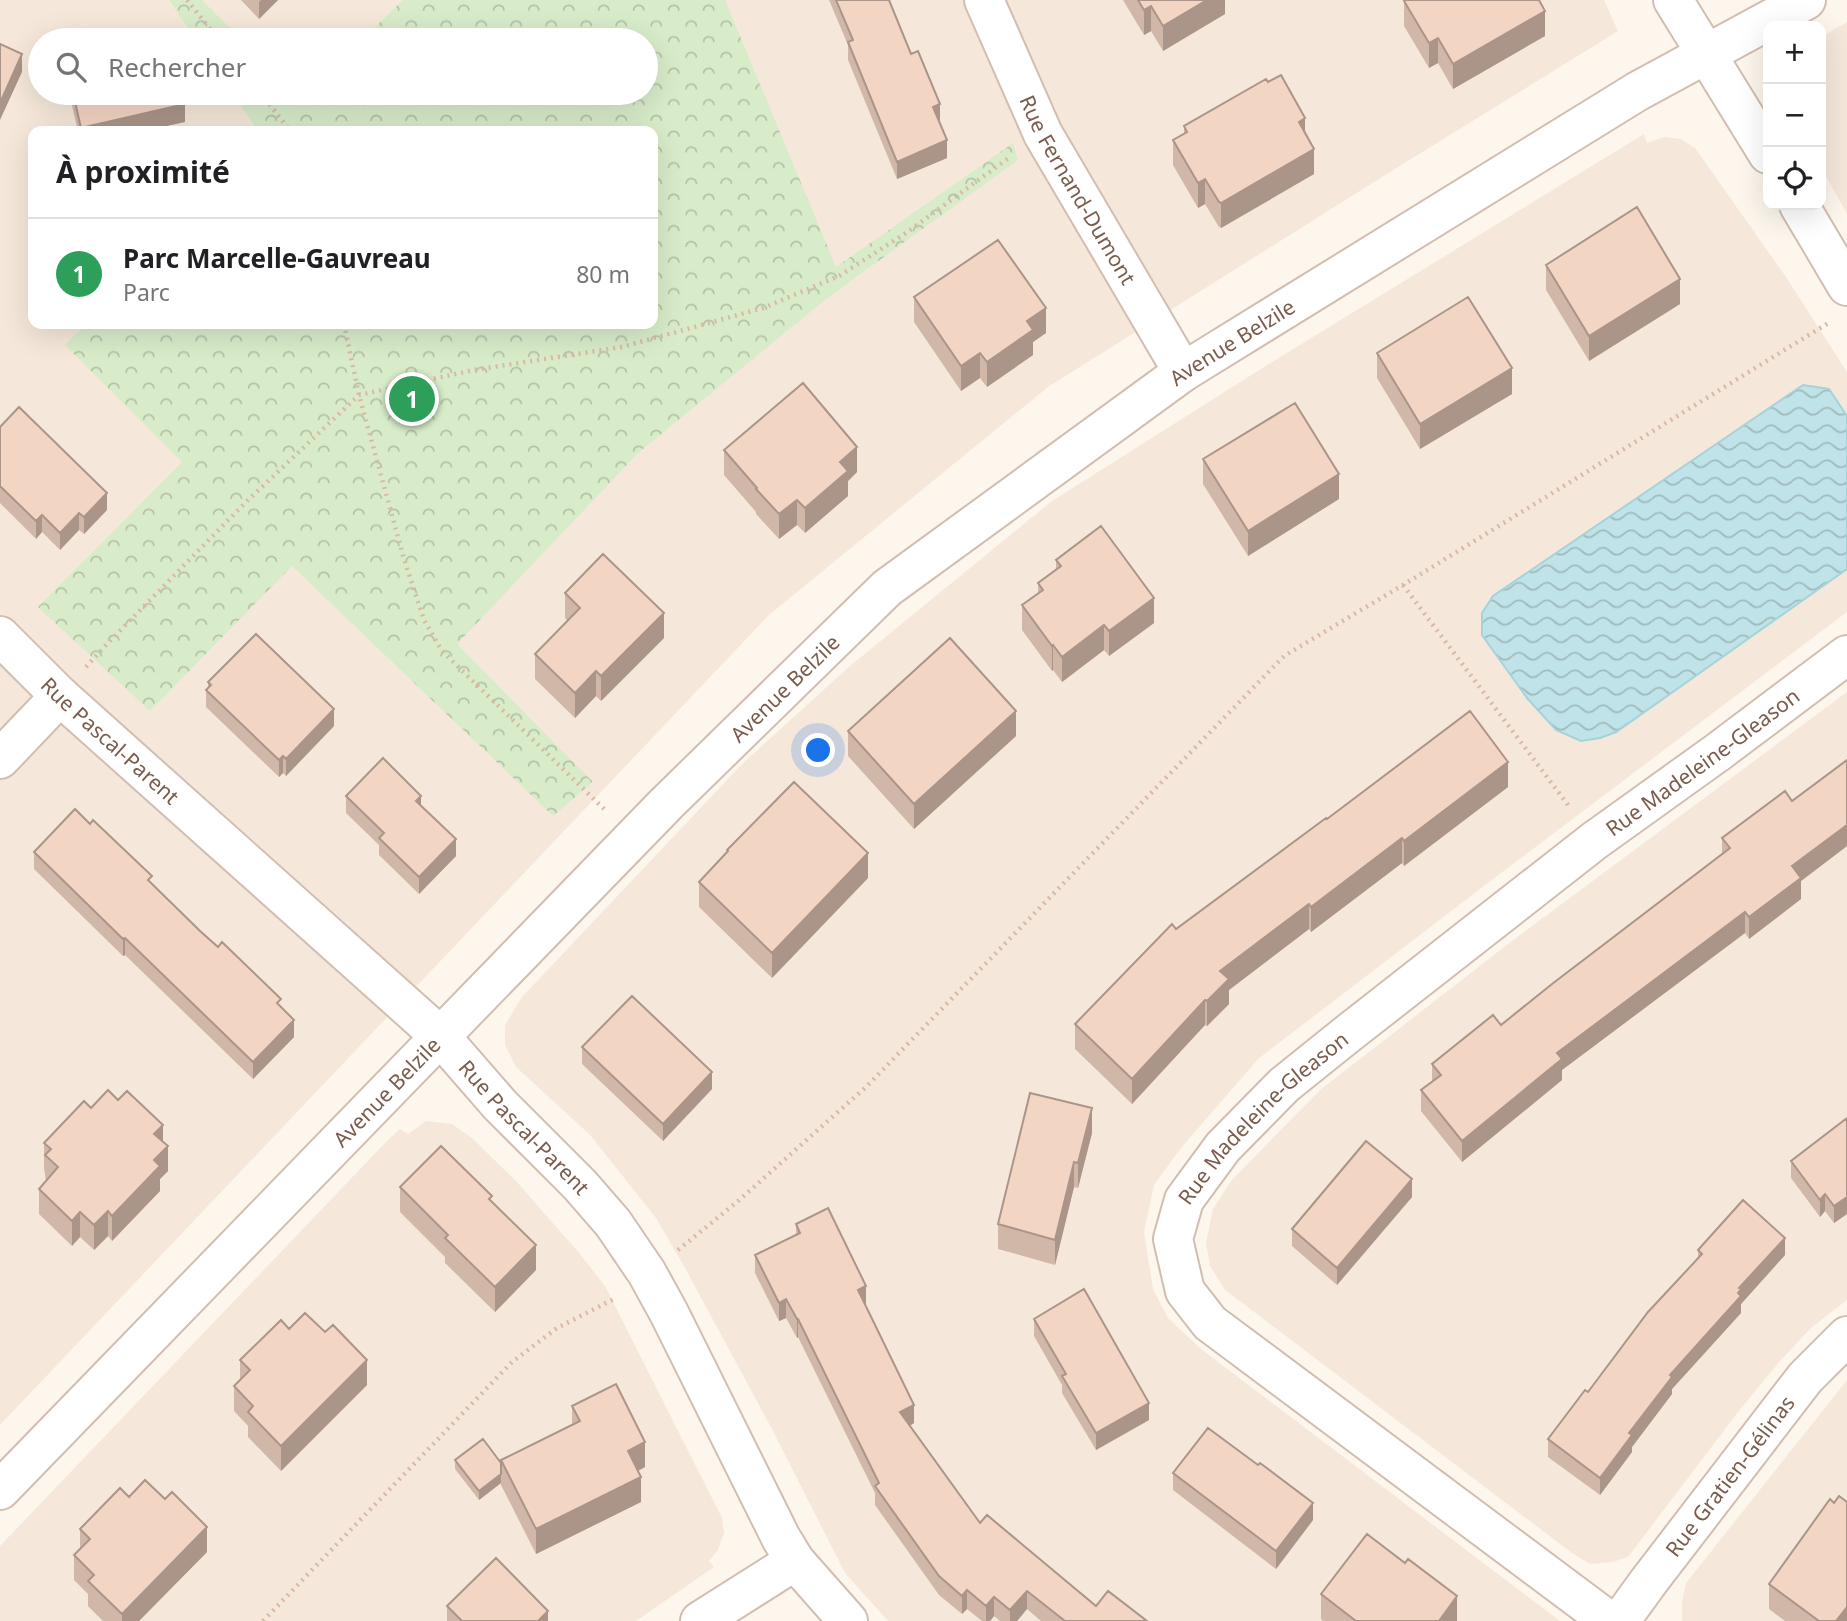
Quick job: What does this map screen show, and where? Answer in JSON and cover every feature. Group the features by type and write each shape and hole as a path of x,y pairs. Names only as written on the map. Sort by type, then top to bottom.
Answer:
{"street":[{"name":"Rue Fernand-Dumont","path":"984,0 1043,134 1183,372"},
{"path":"1673,0 1764,147"},
{"name":"Avenue Belzile","path":"0,1490 675,794 887,588 1183,372 1638,91 1807,0"},
{"path":"1801,210 1841,302"},
{"name":"Rue Pascal-Parent","path":"0,636 60,696 440,1036 500,1105 580,1185 613,1223 647,1273 781,1538 795,1561 848,1621"},
{"name":"Rue Madeleine-Gleason","path":"1609,1621 1210,1324 1185,1291 1173,1239 1184,1200 1207,1168 1223,1147 1284,1085 1594,841 1847,655"},
{"path":"0,759 60,696"},
{"name":"Rue Gratien-Gélinas","path":"1620,1621 1805,1378 1847,1336"},
{"path":"701,1621 795,1561"}],"path":[{"path":"187,0 209,28"},
{"path":"270,105 286,126"},
{"path":"60,696 105,646 237,512 359,395 474,370 622,347 763,308 839,276 906,233 1043,134"},
{"path":"263,1621 512,1362 557,1328 612,1301 677,1251 737,1202 866,1087 1284,656 1404,585 1841,302"},
{"path":"345,329 359,395 404,559 424,620 442,651 634,837"},
{"path":"1404,585 1594,841"}],"shaded area":[{"path":"0,0 1604,0 1618,31 1048,387 769,615 0,1425"},
{"path":"1847,22 1847,214 1826,176 1826,34"},
{"path":"1644,134 1647,143 1664,137 1681,139 1695,148 1786,277 1847,372 1847,612 1258,1059 1181,1148 1154,1185 1144,1232 1153,1289 1168,1318 1201,1349 1560,1621 888,1621 845,1573 773,1431 656,1218 590,1135 516,1067 505,1045 505,1025 522,997 743,763 850,666 1052,501 1264,367"},
{"path":"1847,692 1847,1300 1811,1328 1780,1361 1628,1557 1613,1562 1590,1564 1225,1290 1210,1266 1206,1243 1213,1209 1231,1181 1320,1090 1512,941"},
{"path":"426,1121 452,1124 472,1138 516,1181 605,1286 722,1518 724,1533 718,1550 709,1561 714,1567 636,1621 0,1621 0,1546 386,1142 400,1129 408,1134"},
{"path":"1847,1380 1847,1621 1682,1621 1686,1583"}],"green space":[{"path":"169,0 202,0 230,28 188,28"},
{"path":"403,0 725,0 836,267 1013,143 1018,160 830,296 638,453 457,644 593,782 553,816 292,566 150,711 38,607 182,462 65,345 81,329 658,329 658,126 255,126 240,105 658,105 658,28 374,28"}],"water":[{"path":"1803,385 1829,389 1847,416 1847,569 1616,732 1581,741 1556,730 1527,698 1482,635 1482,613 1493,596"}],"building":[{"path":"836,0 889,0 911,54 918,51 940,104 933,107 947,140 897,162 848,42 853,40"},
{"path":"1138,0 1207,0 1163,26 1151,6 1144,10"},
{"path":"1405,0 1539,0 1545,11 1453,64 1438,38 1429,43"},
{"path":"0,44 22,54 0,103"},
{"path":"1281,75 1305,118 1299,122 1314,149 1221,203 1205,179 1198,183 1173,140 1187,132 1184,126 1266,79 1268,82"},
{"path":"76,105 181,105 90,126 81,126"},
{"path":"1637,207 1680,279 1589,336 1546,265"},
{"path":"998,240 1046,308 1027,321 1033,330 987,362 980,353 961,366 914,297"},
{"path":"1468,297 1512,368 1420,424 1377,353"},
{"path":"803,383 857,447 840,462 848,471 805,508 797,500 779,514 724,450"},
{"path":"1295,403 1339,474 1248,531 1203,459"},
{"path":"19,407 107,493 84,517 79,513 60,533 42,515 36,521 0,486 0,427"},
{"path":"1101,526 1154,598 1109,631 1104,625 1062,657 1022,605 1043,590 1038,583 1061,566 1056,560"},
{"path":"603,554 664,613 601,676 596,671 575,693 535,654 580,608 565,593"},
{"path":"256,634 334,709 286,759 283,756 279,760 206,690 211,685 208,682"},
{"path":"950,638 1016,711 914,804 848,731"},
{"path":"1470,711 1508,762 1404,841 1402,838 1220,971 1229,979 1205,1000 1132,1079 1075,1024 1172,924 1176,929"},
{"path":"383,758 421,796 416,801 456,839 419,877 379,838 384,833 346,796"},
{"path":"1847,760 1847,825 1792,866 1801,878 1749,917 1745,912 1557,1053 1562,1059 1462,1141 1421,1090 1441,1075 1432,1064 1493,1015 1501,1025 1730,848 1722,838 1785,791 1792,801"},
{"path":"794,782 868,853 772,953 699,882"},
{"path":"75,809 90,824 93,820 152,876 148,880 200,931 218,947 222,942 281,999 277,1003 294,1020 253,1062 34,852"},
{"path":"632,996 712,1072 663,1124 582,1047"},
{"path":"108,1090 118,1100 127,1091 163,1125 154,1134 168,1146 154,1160 160,1166 112,1216 108,1211 94,1225 80,1212 72,1221 39,1189 58,1167 45,1155 51,1149 44,1143 84,1101 91,1108"},
{"path":"1030,1093 1092,1108 1078,1163 1074,1162 1055,1240 998,1224"},
{"path":"1847,1118 1847,1197 1834,1206 1825,1194 1820,1200 1791,1161"},
{"path":"1366,1141 1412,1179 1337,1268 1292,1229"},
{"path":"441,1146 492,1196 489,1199 536,1245 495,1287 445,1238 448,1235 400,1187"},
{"path":"1743,1200 1785,1238 1739,1288 1741,1289 1738,1293 1741,1296 1670,1375 1672,1377 1629,1433 1632,1435 1600,1478 1548,1439 1585,1390 1588,1392 1648,1312 1702,1254 1698,1250"},
{"path":"828,1208 866,1286 858,1290 914,1405 900,1412 980,1523 987,1515 1096,1606 1108,1591 1147,1621 1065,1621 1027,1591 1010,1610 994,1597 986,1606 967,1590 962,1596 939,1576 875,1486 879,1483 798,1319 786,1299 779,1303 755,1255 800,1233 796,1224"},
{"path":"1084,1289 1149,1403 1096,1433 1062,1376 1066,1374 1034,1319"},
{"path":"305,1313 325,1332 333,1325 367,1360 281,1446 248,1412 253,1406 234,1386 250,1370 240,1360 281,1320 289,1329"},
{"path":"616,1384 645,1442 628,1451 641,1477 536,1529 501,1460 580,1421 572,1406"},
{"path":"1208,1428 1313,1503 1276,1551 1173,1473"},
{"path":"483,1439 501,1463 501,1474 479,1491 455,1460"},
{"path":"145,1480 165,1499 172,1492 207,1527 122,1614 88,1581 94,1575 74,1555 90,1539 80,1529 120,1488 129,1497"},
{"path":"1839,1496 1847,1502 1847,1607 1836,1621 1819,1621 1769,1584 1830,1499 1834,1503"},
{"path":"1367,1534 1405,1563 1408,1559 1457,1596 1439,1621 1356,1621 1321,1594"},
{"path":"496,1558 548,1611 538,1621 462,1621 447,1606"}],"place":[{"name":"Parc Marcelle-Gauvreau","path":"412,399"}]}
